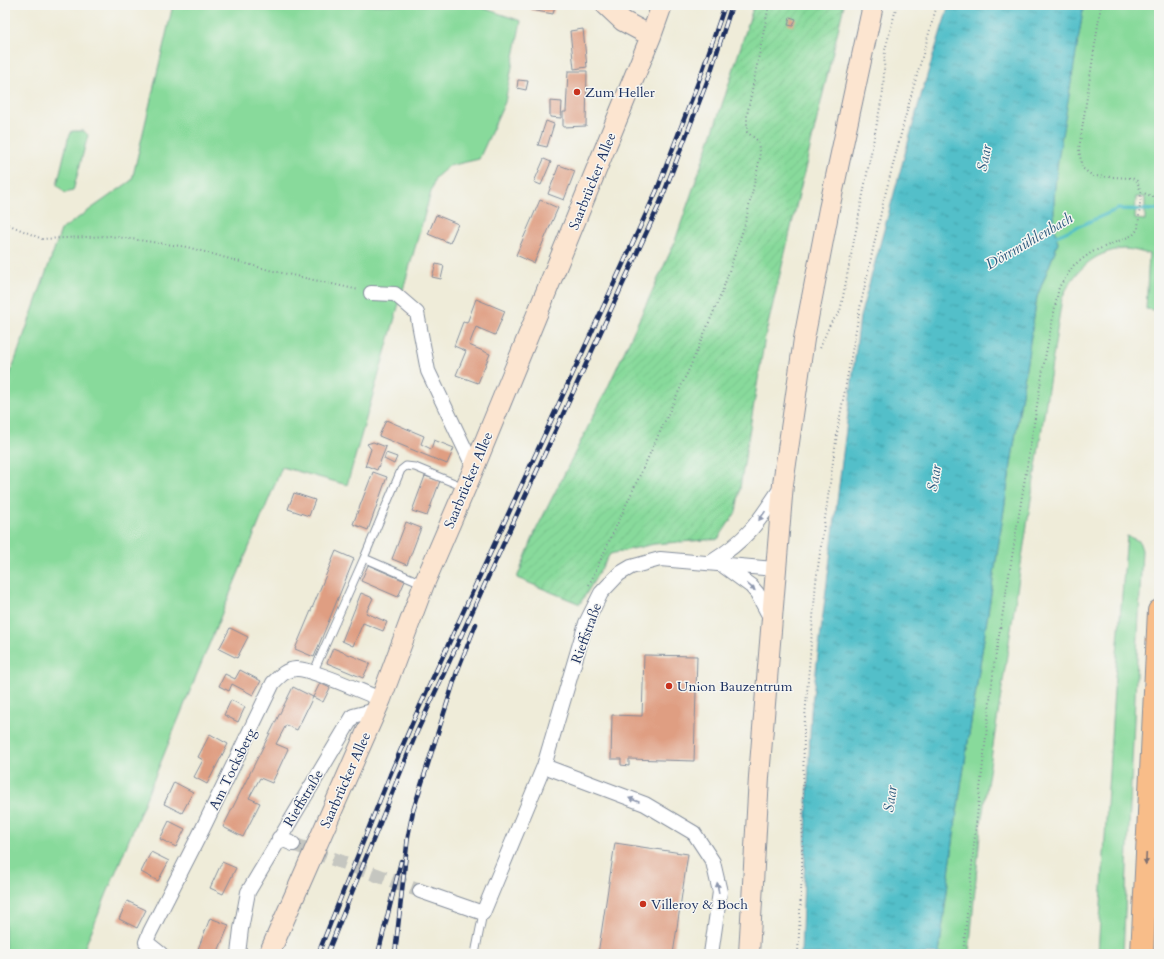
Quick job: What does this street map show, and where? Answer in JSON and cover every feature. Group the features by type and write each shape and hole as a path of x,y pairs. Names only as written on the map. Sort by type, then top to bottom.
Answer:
{"highway":[{"path":"1142,954 1159,611"}],"street":[{"path":"606,5 623,20 651,36"},
{"name":"Saarbrücker Allee","path":"269,954 378,705 424,584 464,487 474,468 651,36 662,5"},
{"path":"749,954 759,777 783,484 804,339 829,208 874,5"},
{"path":"371,293 395,294 417,314 428,372 474,468"},
{"path":"771,619 754,590 715,564 749,534 783,484"},
{"name":"Rieffstraße","path":"483,913 544,766 586,623 601,593 614,579 630,567 660,559 775,569"},
{"name":"Am Tocksberg","path":"161,954 146,942 150,932 216,802 273,683 284,672 297,669 313,673 378,705"},
{"name":"Rieffstraße","path":"238,954 248,892 353,716 378,705"},
{"path":"544,766 645,804 694,833 712,862 720,892 711,954"},
{"name":"Rieffstraße","path":"279,838 293,844"},
{"path":"420,891 483,913"}],"lane":[{"path":"313,673 401,470 406,466 415,466 464,487"},
{"path":"364,558 424,584"},
{"name":"Rieffstraße","path":"475,954 483,913"}],"path":[{"path":"594,605 584,596 690,367 722,292 745,224 760,158 758,141 747,132 747,115 769,5"},
{"path":"819,350 830,324 840,312 883,92 885,50 897,5"},
{"path":"798,954 802,872 804,730 816,581 838,427 860,308 884,199 937,5"},
{"path":"963,954 994,666 1044,363 1059,287 1074,265 1092,252 1133,235 1138,229 1140,220 1141,192 1137,180 1132,178 1093,176 1082,168 1079,149 1101,5"},
{"path":"1141,192 1159,199"},
{"path":"5,223 42,239 110,236 187,247 269,270 371,293"}],"green space":[{"path":"173,5 474,5 521,21 505,102 479,159 449,166 435,178 347,485 282,467 82,954 5,954 5,389 61,230 132,180"},
{"path":"754,5 844,5 765,337 736,512 718,539 654,544 610,554 580,604 517,578 536,530 607,389 674,244 725,96"},
{"path":"1084,5 1159,5 1158,307 1154,310 1146,309 1149,254 1127,249 1103,254 1086,264 1072,280 1062,298 981,824 969,954 939,954 956,819 1037,297 1058,243 1054,213 1056,177","holes":["1136,197 1145,197 1145,220 1135,219"]},
{"path":"72,131 84,131 88,135 73,191 65,193 57,185 68,139"},
{"path":"1127,536 1139,541 1142,550 1123,954 1098,954 1114,689"}],"water":[{"name":"Saar","path":"949,5 1084,5 1056,176 1054,212 1058,243 1037,297 956,819 939,954 801,954 811,711 860,317 922,92"}],"building":[{"path":"532,5 555,5 553,14 531,10"},
{"path":"790,17 796,19 793,26 788,25"},
{"path":"583,29 587,67 574,69 570,31"},
{"name":"Zum Heller","path":"568,71 587,71 586,126 563,127 563,112 566,112"},
{"path":"518,80 528,81 526,90 517,88"},
{"path":"550,101 562,102 561,118 550,117"},
{"path":"546,121 554,124 547,147 538,145"},
{"path":"544,159 551,162 541,185 534,182"},
{"path":"559,165 575,171 564,200 548,194"},
{"path":"540,200 558,208 534,263 516,255"},
{"path":"436,215 458,224 450,243 428,234"},
{"path":"436,264 444,266 441,279 432,277"},
{"path":"476,299 505,311 495,335 476,327 469,345 490,354 478,383 456,375 466,351 454,346 463,322 467,323"},
{"path":"386,420 424,436 421,444 431,449 434,440 454,448 447,464 379,436"},
{"path":"373,442 386,447 377,470 367,466 365,467 371,449 367,444"},
{"path":"386,453 397,457 394,464 384,459"},
{"path":"373,472 387,477 368,530 353,524"},
{"path":"425,476 440,481 427,516 412,511"},
{"path":"294,493 315,500 309,516 288,509"},
{"path":"406,522 421,528 407,565 392,559"},
{"path":"336,551 354,559 314,657 295,649"},
{"path":"368,565 405,581 398,597 361,581"},
{"path":"361,593 373,598 366,613 387,622 383,631 363,623 353,646 342,641"},
{"path":"230,628 248,637 237,658 219,649"},
{"path":"333,648 370,663 363,678 327,663"},
{"name":"Union Bauzentrum","path":"644,655 697,656 694,761 629,759 629,766 621,765 621,759 611,759 612,715 642,716"},
{"path":"240,670 261,681 253,695 232,684 229,691 219,686 225,674 235,679"},
{"path":"320,683 330,688 323,702 313,697"},
{"path":"293,687 313,697 297,730 286,725 276,744 288,749 272,783 260,778 249,798 260,803 243,837 223,827"},
{"path":"231,700 245,707 238,722 224,715"},
{"path":"210,734 228,744 207,784 194,777 203,760 198,757"},
{"path":"174,782 193,792 182,813 164,804"},
{"path":"169,821 185,829 176,847 160,839"},
{"name":"Villeroy & Boch","path":"615,843 688,854 673,954 598,954"},
{"path":"151,852 169,861 158,881 141,872"},
{"path":"222,862 236,868 223,894 210,888"},
{"path":"127,901 146,910 137,928 119,919"},
{"path":"210,918 229,925 217,954 209,954 198,949"}],"waterway":[{"name":"Dörrmühlenbach","path":"1052,238 1118,209 1159,210"}],"tunnel":[{"path":"293,844 420,891"}],"railway":[{"path":"318,954 414,719 657,190 702,72 725,5"},
{"path":"327,954 416,734 660,203 710,74 732,5"},
{"path":"395,954 408,836 413,811 457,672 476,624"},
{"path":"378,954 401,861"}],"place":[{"name":"Zum Heller","path":"577,92"},
{"name":"Union Bauzentrum","path":"669,686"},
{"name":"Villeroy & Boch","path":"643,904"}]}
